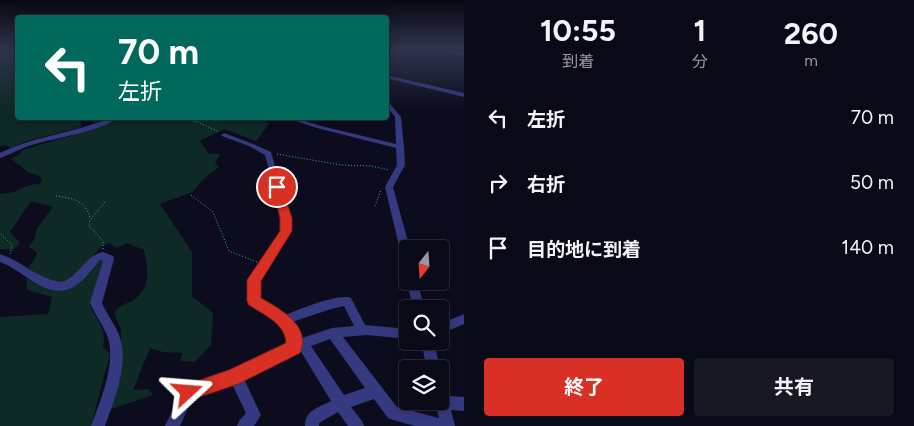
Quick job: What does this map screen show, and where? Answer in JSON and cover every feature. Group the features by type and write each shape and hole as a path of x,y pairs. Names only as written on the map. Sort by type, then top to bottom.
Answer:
{"street":[{"path":"389,77 464,95"},
{"path":"454,92 464,90"},
{"path":"389,105 397,114 401,147 399,172 391,181 389,187 402,240"},
{"path":"0,156 26,144 109,120"},
{"path":"296,120 401,147"},
{"path":"224,135 251,145 268,154 286,218 286,231 254,280 254,301 284,320 299,346 357,426"},
{"path":"4,259 41,282 61,287 69,284 97,257 100,256 108,259 96,303 115,341 117,356 98,426"},
{"path":"284,320 331,304 347,301 362,330"},
{"path":"449,325 464,319"},
{"path":"172,426 188,392 234,376 299,346 332,333 362,330 399,333"},
{"path":"332,333 393,413 443,426"},
{"path":"234,376 254,415 244,426"},
{"path":"312,426 312,419 341,404 376,391"},
{"path":"449,400 464,404"},
{"path":"444,410 448,426"}],"path":[{"path":"189,120 198,122 224,135"},
{"path":"268,154 399,172"},
{"path":"375,206 380,190 389,187"},
{"path":"191,195 213,212 229,251 264,264"},
{"path":"56,196 68,198 85,205 90,212 89,226 103,241 104,248 100,256"},
{"path":"90,220 105,202"},
{"path":"1,234 12,245 4,259"}],"green space":[{"path":"0,69 15,69 15,120 84,120 80,122 82,127 27,141 11,148 6,145 0,146"},
{"path":"90,120 101,120 94,123"},
{"path":"118,120 264,120 269,124 256,141 224,129 200,141 209,154 220,154 215,163 219,167 207,176 192,192 160,204 192,252 192,296 213,313 211,345 195,362 180,361 183,353 163,352 150,348 133,390 149,389 153,395 111,409 121,351 121,330 114,313 120,307 136,298 144,288 147,276 147,263 144,250 127,243 117,248 110,243 102,246 70,281 63,284 49,281 28,268 37,252 28,247 34,240 37,228 53,207 31,201 10,232 20,243 13,250 0,249 0,194 39,184 42,180 40,176 28,172 11,159 20,154 22,150 88,131"},
{"path":"98,260 103,261 90,307 103,331 103,347 110,354 91,426 0,426 0,317 48,314 52,297 27,290 26,278 51,288 66,289 80,280"}],"route":[{"path":"188,392 232,378 294,347 293,333 284,320 254,301 254,280 286,231 286,218 277,187"}]}
